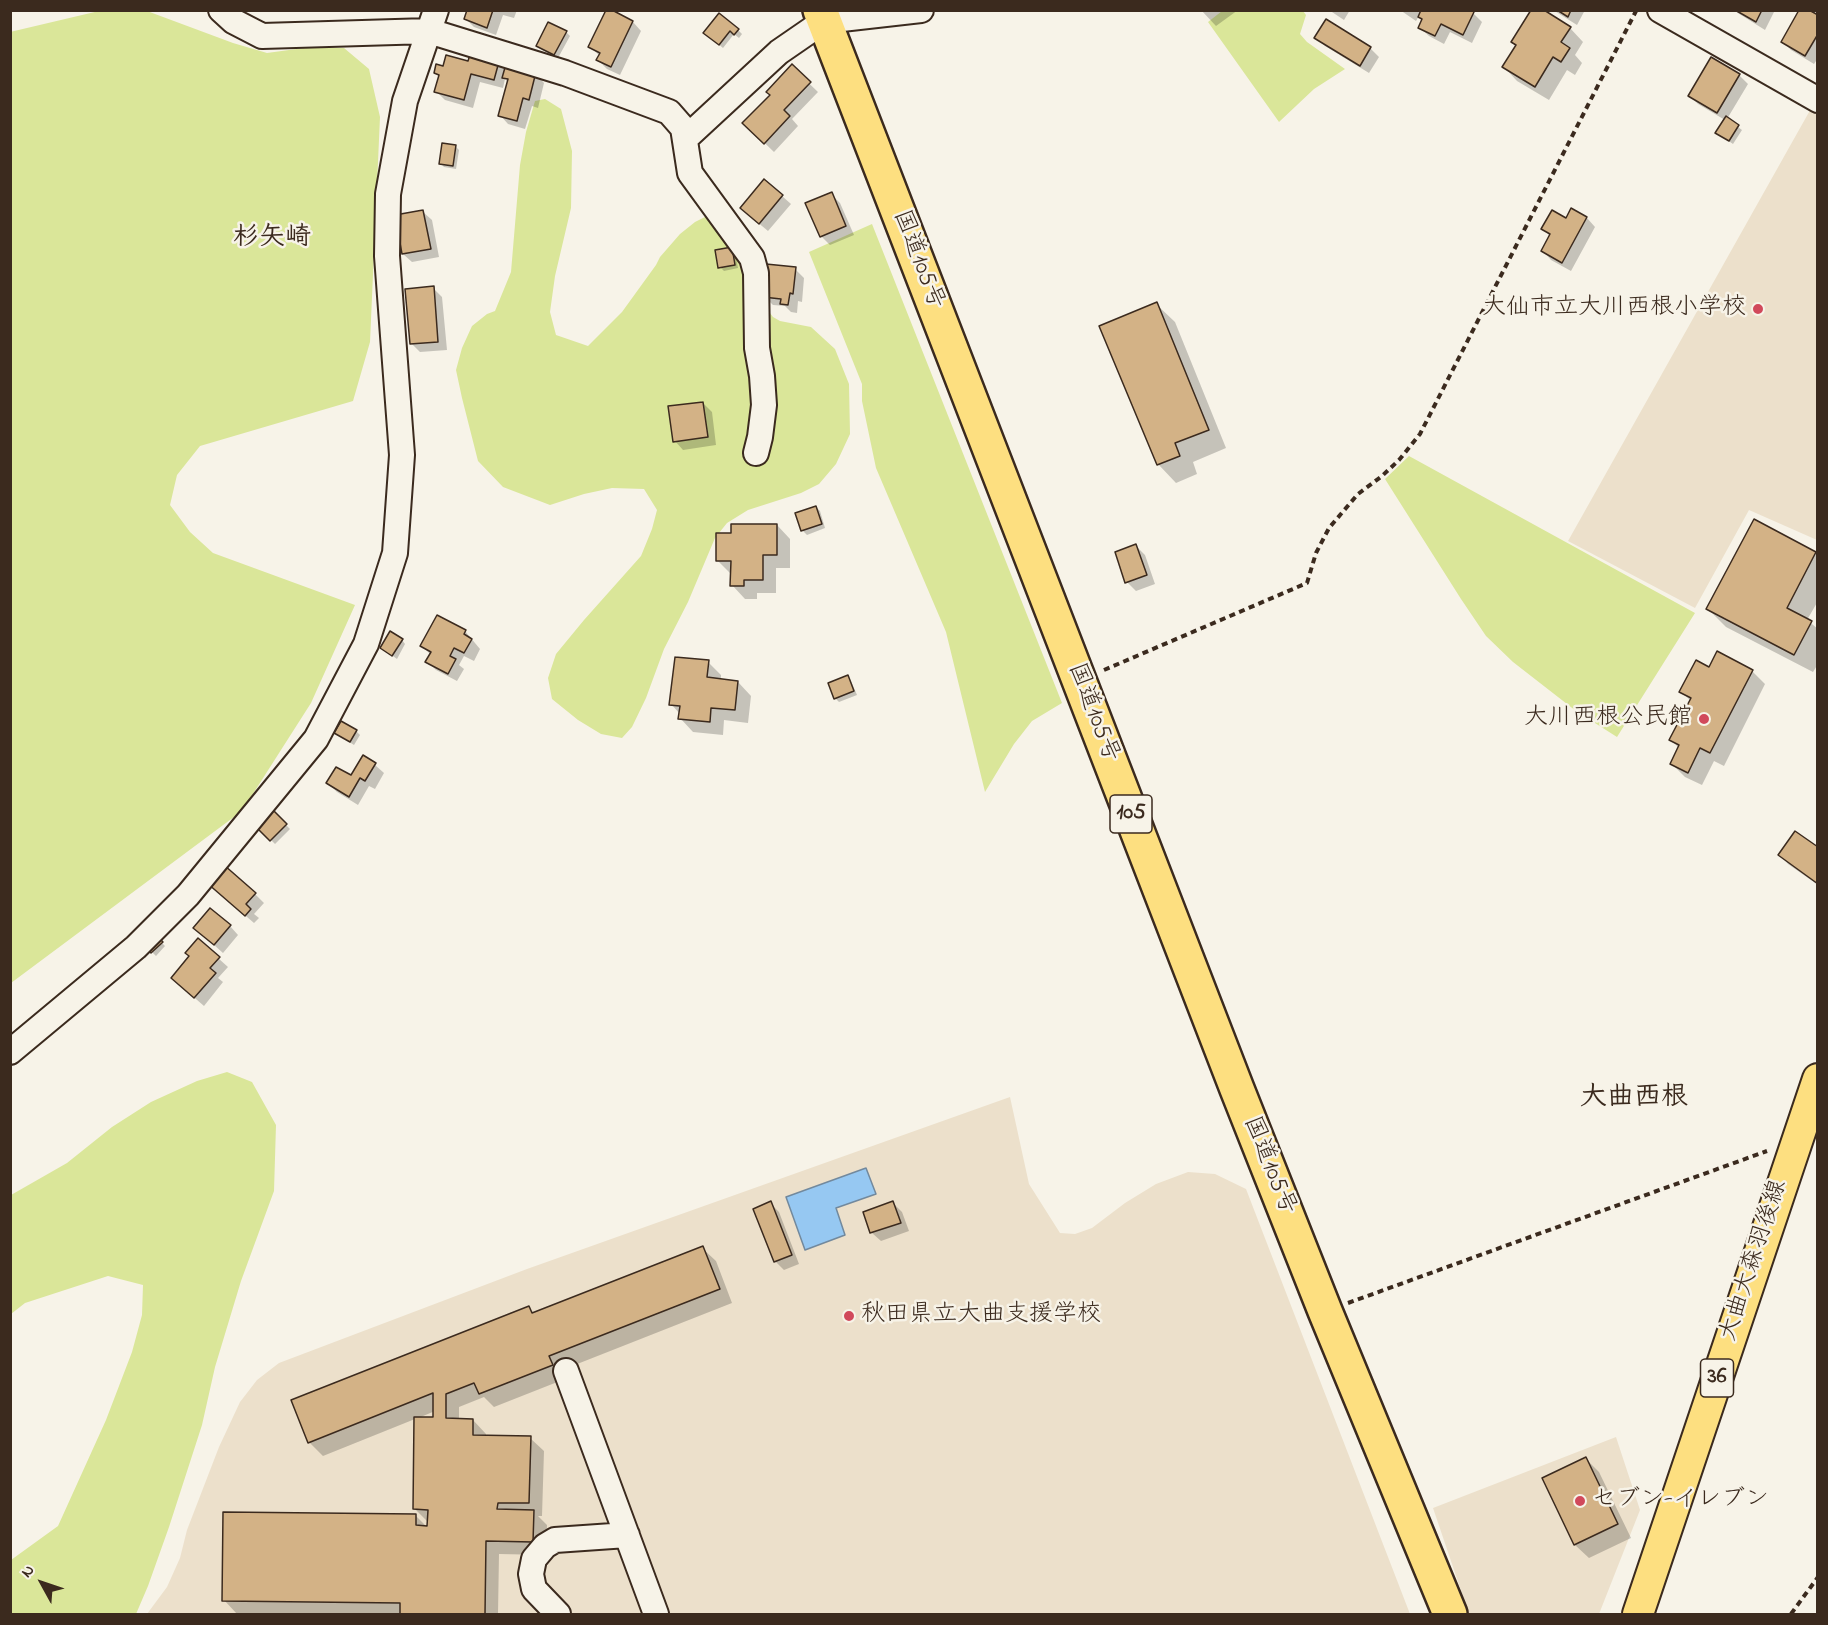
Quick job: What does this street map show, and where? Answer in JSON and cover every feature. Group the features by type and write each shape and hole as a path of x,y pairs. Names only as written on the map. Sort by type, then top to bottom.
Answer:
{"highway":[{"name":"国道105号","path":"822,16 1237,1089 1325,1311 1450,1614"}],"main road":[{"name":"大曲大森羽後線","path":"1638,1614 1818,1079"}],"street":[{"path":"222,10 233,21 262,36 433,21 669,112 683,128 690,173 752,258 756,273 757,348 764,405 756,453"},
{"path":"686,138 779,52 822,16 921,10"},
{"path":"1660,10 1818,100"},
{"path":"10,1052 136,947 188,895 316,739 366,644 395,554 402,454 387,256 388,194 405,101 433,21"},
{"path":"566,1371 656,1614"},
{"path":"558,1614 534,1589 531,1574 534,1559 545,1546 555,1540 627,1535"}],"path":[{"path":"1080,680 1307,583 1316,553 1329,528 1358,494 1399,460 1420,434 1637,10"},
{"path":"1325,1311 1796,1141"},
{"path":"1791,1614 1818,1577"}],"shaded area":[{"name":"大仙市立大川西根小学校","path":"1813,105 1818,108 1817,540 1749,510 1695,608 1568,541"},
{"name":"秋田県立大曲支援学校","path":"1010,1097 1029,1184 1060,1233 1075,1234 1092,1228 1125,1203 1156,1184 1188,1172 1215,1174 1246,1189 1410,1614 147,1614 167,1587 180,1558 187,1530 219,1447 240,1402 257,1380 279,1363 527,1269"},
{"path":"1616,1437 1640,1510 1599,1614 1469,1614 1433,1508"}],"green space":[{"path":"99,11 147,11 267,53 311,47 344,48 369,69 380,117 370,342 353,401 200,446 177,475 170,505 190,532 213,553 355,605 311,703 242,811 11,983 10,32"},
{"path":"1222,11 1303,11 1306,15 1300,34 1307,42 1345,69 1314,89 1279,122 1208,22"},
{"path":"545,99 561,109 572,151 571,208 555,276 550,312 556,335 588,346 622,312 660,257 680,234 695,222 711,214 726,216 766,308 773,317 780,321 811,327 835,349 849,384 850,434 836,464 819,484 801,493 748,510 727,523 715,538 688,602 664,649 646,698 632,727 622,738 601,734 578,720 552,699 548,678 556,654 641,556 657,510 644,489 612,488 550,505 503,487 478,461 456,370 462,348 472,326 487,314 495,311 511,272 520,165 526,132 535,101"},
{"path":"872,224 1062,703 1032,721 1014,744 985,792 946,632 876,468 862,401 862,384 809,252"},
{"path":"1409,456 1695,613 1617,737 1576,711 1513,662 1486,636 1385,479"},
{"path":"227,1072 252,1082 276,1125 274,1191 241,1281 215,1367 202,1425 148,1586 136,1614 11,1614 11,1560 58,1526 106,1420 132,1352 142,1315 143,1285 108,1276 25,1303 11,1314 11,1195 67,1163 112,1127 151,1102 197,1081"}],"water":[{"path":"866,1168 876,1194 836,1208 845,1235 805,1250 786,1197"}],"building":[{"path":"467,10 493,10 487,28 464,19"},
{"path":"606,10 612,10 633,21 611,67 596,60 600,53 588,47"},
{"path":"1421,10 1471,10 1474,12 1463,35 1441,24 1435,36 1418,28 1422,19 1418,17"},
{"path":"1531,10 1544,10 1571,27 1561,42 1570,48 1561,62 1553,57 1535,87 1502,67 1516,45 1511,42"},
{"path":"1557,10 1571,10 1568,17"},
{"path":"1735,10 1762,10 1756,22"},
{"path":"1799,10 1809,10 1818,15 1818,34 1805,56 1781,42"},
{"path":"719,13 739,29 734,35 730,31 719,45 703,33"},
{"path":"1326,19 1371,47 1360,66 1314,38"},
{"path":"548,22 567,31 554,55 536,46"},
{"path":"471,51 500,58 494,80 471,74 464,100 434,92 439,75 434,73 436,64 443,66 446,55 468,61"},
{"path":"1711,57 1740,74 1717,113 1688,96"},
{"path":"506,64 536,72 529,100 523,98 517,121 498,116 508,79 502,78"},
{"path":"792,64 811,82 784,110 790,116 764,144 742,123 770,95 766,92"},
{"path":"1726,116 1739,125 1729,141 1715,133"},
{"path":"442,143 456,145 453,166 439,164"},
{"path":"764,179 783,195 759,224 740,208"},
{"path":"832,192 846,226 820,237 805,203"},
{"path":"1571,208 1587,217 1562,263 1541,251 1550,234 1541,229 1552,210 1566,218"},
{"path":"423,210 431,249 402,254 395,215"},
{"path":"732,247 735,265 718,268 715,250"},
{"path":"766,264 796,267 793,294 790,293 788,305 780,304 781,299 763,297"},
{"path":"434,286 438,342 410,344 405,289"},
{"path":"1157,302 1209,430 1175,443 1180,456 1157,465 1099,326"},
{"path":"703,402 708,437 673,442 668,406"},
{"path":"816,506 822,524 801,531 795,513"},
{"path":"1754,519 1816,552 1787,608 1812,621 1794,655 1706,609"},
{"path":"731,524 777,524 777,555 763,555 763,580 744,580 744,586 730,586 731,561 716,561 716,533 731,533"},
{"path":"1136,544 1147,575 1125,583 1115,552"},
{"path":"437,615 466,630 464,634 472,639 464,653 454,648 450,656 456,659 448,674 425,662 431,652 420,646"},
{"path":"390,631 403,639 392,656 380,648"},
{"name":"大川西根公民館","path":"1717,651 1753,670 1710,753 1700,748 1688,773 1670,764 1679,745 1669,740 1691,698 1679,692 1696,660 1709,667"},
{"path":"675,657 709,660 707,677 738,681 735,710 711,708 710,722 678,719 680,706 669,705"},
{"path":"848,675 854,691 834,699 828,683"},
{"path":"341,721 357,730 350,742 334,733"},
{"path":"363,755 376,763 365,781 360,778 349,797 326,783 336,767 351,775"},
{"path":"273,810 287,824 270,841 256,827"},
{"path":"1795,831 1818,847 1818,884 1778,855"},
{"path":"224,865 256,893 246,904 251,909 245,916 207,883"},
{"path":"210,908 231,925 214,945 193,928"},
{"path":"154,933 163,942 151,953 143,945"},
{"path":"198,938 220,957 210,968 216,973 194,998 171,978 189,956 185,953"},
{"path":"771,1201 792,1255 774,1262 753,1209"},
{"path":"893,1201 901,1223 870,1233 863,1212"},
{"path":"703,1246 720,1289 549,1356 553,1365 479,1394 474,1383 446,1394 446,1418 473,1419 473,1435 531,1436 529,1503 498,1503 497,1509 534,1510 533,1542 486,1541 485,1614 400,1614 400,1603 222,1601 223,1512 416,1514 416,1525 427,1526 428,1510 413,1509 414,1417 433,1417 433,1393 308,1443 291,1400 529,1306 532,1313"},
{"name":"セブン-イレブン","path":"1586,1457 1618,1524 1574,1545 1542,1478"}],"place":[{"name":"大仙市立大川西根小学校","path":"1758,309"},
{"name":"大川西根公民館","path":"1704,719"},
{"name":"秋田県立大曲支援学校","path":"849,1316"},
{"name":"セブン-イレブン","path":"1580,1501"}],"district":[{"name":"杉矢崎","path":"272,240"},
{"name":"大曲西根","path":"1634,1100"}]}
